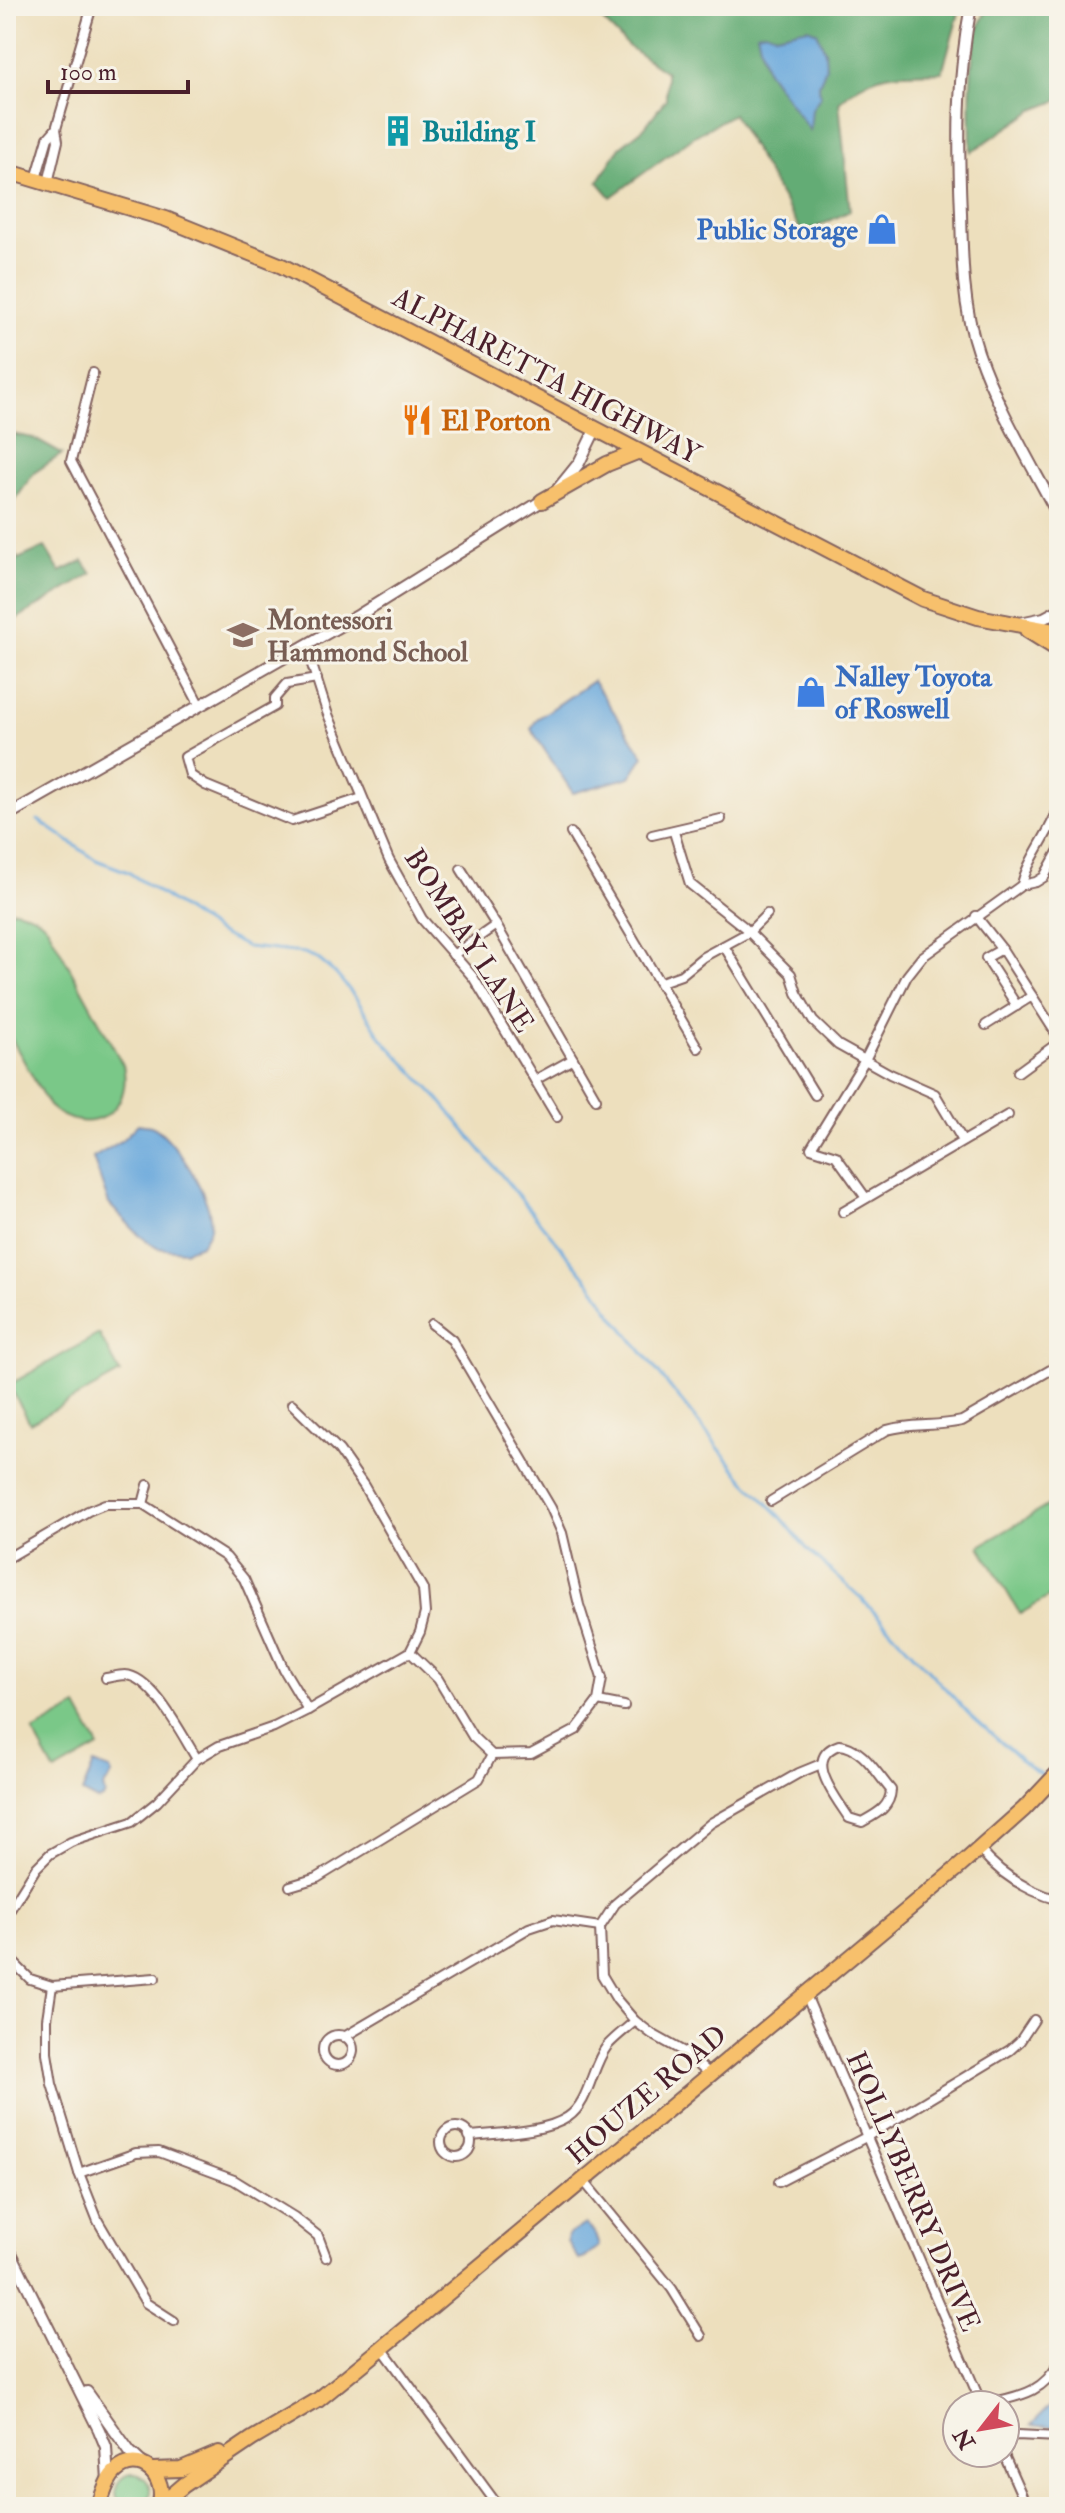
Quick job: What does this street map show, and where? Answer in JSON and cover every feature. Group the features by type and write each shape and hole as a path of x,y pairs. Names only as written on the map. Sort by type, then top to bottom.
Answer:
{"main road":[{"name":"ALPHARETTA HIGHWAY","path":"6,171 166,219 242,248 375,314 902,590 962,613 1059,632"},
{"path":"542,501 607,464 637,452"},
{"path":"1016,624 1059,650"},
{"name":"HOUZE ROAD","path":"159,2506 184,2485 252,2439 318,2400 382,2348 979,1849 1059,1772"},
{"name":"HOUZE ROAD","path":"107,2486 121,2467 129,2464 150,2469 181,2469 252,2439"},
{"name":"HOUZE ROAD","path":"150,2469 162,2490 159,2506"},
{"path":"98,2507 107,2486"},
{"path":"107,2486 110,2507"}],"street":[{"path":"42,181 48,138 56,129 92,6"},
{"path":"971,6 961,64 957,120 967,310 985,372 1059,517"},
{"path":"93,373 71,461 200,706"},
{"path":"6,816 306,646 542,501 569,477 595,430"},
{"path":"1016,624 1044,618 1059,610"},
{"name":"BOMBAY LANE","path":"306,646 327,712 389,860 422,919 473,977 557,1117"},
{"path":"317,679 287,684 275,698 275,706 185,757 190,775 205,785 292,821 362,798"},
{"path":"1022,885 1025,870 1035,858 1059,807"},
{"path":"652,835 721,819"},
{"path":"674,832 690,884 749,932 791,974 797,993 813,1021 838,1045 935,1094 963,1141"},
{"path":"571,833 698,1048"},
{"path":"866,1198 836,1156 811,1148 865,1060 907,976 922,957 1022,885 1044,877 1059,850"},
{"path":"461,869 596,1099"},
{"path":"661,982 681,975 703,957 749,932 767,914"},
{"path":"976,916 1002,949 1059,1040 1018,1072"},
{"path":"453,955 496,925"},
{"path":"724,946 815,1095"},
{"path":"1002,949 986,958 1017,1006"},
{"path":"986,1025 1032,996"},
{"path":"535,1080 573,1059"},
{"path":"843,1212 1008,1115"},
{"path":"410,1652 438,1679 473,1737 492,1755 531,1754 576,1730 598,1701 602,1678 579,1605 562,1533 551,1508 452,1340 432,1324"},
{"path":"771,1501 887,1430 905,1424 945,1425 962,1421 1059,1365"},
{"path":"6,1916 36,1868 50,1854 71,1842 132,1822 157,1802 197,1759 219,1746 274,1727 308,1710 410,1652 425,1613 423,1589 364,1486 339,1450 292,1404"},
{"path":"143,1504 148,1485"},
{"path":"6,1559 105,1504 143,1504 226,1557 244,1579 284,1670 308,1710"},
{"path":"106,1678 126,1675 141,1680 158,1698 197,1759"},
{"path":"598,1701 624,1706"},
{"path":"710,2074 686,2053 635,2021 617,2000 602,1975 600,1927 615,1904 711,1823 799,1773 821,1764 829,1748 847,1745 858,1751 891,1790 891,1798 883,1810 862,1822 849,1818 828,1784 821,1764"},
{"path":"290,1886 317,1878 479,1779 492,1755"},
{"path":"979,1849 997,1870 1015,1882 1059,1900"},
{"path":"344,2037 529,1928 553,1920 600,1927"},
{"path":"6,1955 30,1979 52,1986 155,1978"},
{"path":"52,1986 47,2019 47,2053 52,2084 79,2173 98,2221 146,2303 174,2321"},
{"name":"HOLLYBERRY DRIVE","path":"806,1995 975,2389"},
{"path":"779,2182 866,2137 1010,2050 1034,2020"},
{"path":"469,2136 541,2127 566,2119 583,2100 594,2069 608,2045 635,2021"},
{"path":"79,2173 136,2153 159,2152 234,2180 270,2202 318,2236 326,2257"},
{"path":"583,2180 672,2289 701,2336"},
{"path":"6,2243 105,2443 107,2486"},
{"path":"382,2348 499,2507"},
{"path":"1021,2393 1036,2389 1051,2379 1059,2363"},
{"path":"69,2366 130,2452 150,2469"},
{"path":"1021,2435 1059,2437"},
{"path":"1010,2469 1027,2507"}],"green space":[{"path":"588,6 961,6 942,72 899,73 875,78 839,102 850,211 803,234 733,114 693,137 611,197 598,182 620,147 644,128 666,99 666,72 628,46"},
{"path":"990,6 1059,6 1059,100 1034,110 971,152 973,55 976,36"},
{"path":"6,433 33,438 62,454 34,473 6,513"},
{"path":"6,540 18,559 45,547 60,572 83,561 92,574 6,625"},
{"path":"14,910 33,916 48,928 123,1065 121,1097 104,1117 78,1121 63,1116 49,1106 6,1029 6,912"},
{"path":"99,1334 120,1373 30,1423 9,1385"},
{"path":"1059,1499 1059,1591 1020,1614 980,1546"},
{"path":"77,1707 99,1747 55,1772 33,1732"},
{"path":"133,2474 145,2479 150,2491 145,2503 133,2508 121,2503 116,2491 121,2479"}],"water":[{"path":"808,28 817,32 825,51 826,68 819,85 820,97 812,109 810,131 766,69 757,33 765,31 776,35"},
{"path":"593,681 644,756 630,777 573,793 531,729 537,719"},
{"path":"138,1124 151,1126 170,1142 200,1187 210,1217 209,1230 201,1245 184,1251 157,1248 139,1235 109,1204 93,1158 121,1141"},
{"path":"94,1764 110,1770 112,1775 103,1788 103,1799 97,1801 82,1793"},
{"path":"585,2224 594,2232 599,2246 579,2260 567,2241 568,2235"},
{"path":"1059,2391 1059,2428 1031,2425 1050,2406"}],"waterway":[{"path":"6,793 8,797"},
{"path":"38,820 96,860 128,872 216,931 247,947 304,953 317,958 336,974 356,998 382,1039 438,1098 596,1290 744,1480 808,1550 861,1598 969,1714 1047,1779"}],"place":[{"name":"Building I","path":"398,131"},
{"name":"Public Storage","path":"882,229"},
{"name":"El Porton","path":"417,420"},
{"name":"Montessori Hammond School","path":"243,635"},
{"name":"Nalley Toyota of Roswell","path":"811,692"}]}
